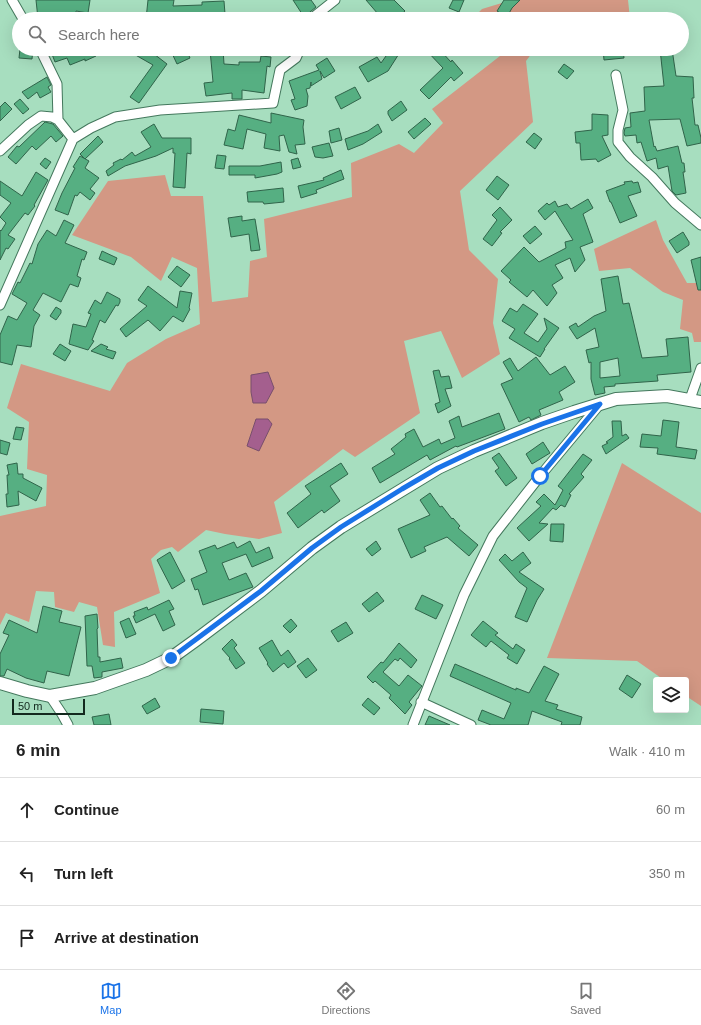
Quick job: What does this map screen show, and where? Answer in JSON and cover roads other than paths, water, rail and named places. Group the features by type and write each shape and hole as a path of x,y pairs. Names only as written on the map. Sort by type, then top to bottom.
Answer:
{"main road":[{"path":"0,683 50,696 95,688 146,670 171,658 261,591 312,548 341,527 438,468 474,451 548,421 616,399 644,396 667,396 695,401"}],"street":[{"path":"12,0 19,12"},
{"path":"320,12 336,0"},
{"path":"43,56 57,84 58,120"},
{"path":"0,305 73,139 91,128 116,117 160,110 274,103 280,70 297,56"},
{"path":"616,75 623,110 618,130 618,142 630,157 652,177 675,203 701,225"},
{"path":"0,151 28,124 41,116 52,117 58,120 73,139"},
{"path":"695,401 701,368"},
{"path":"413,725 464,595 493,536 540,476 600,404"},
{"path":"50,696 68,725"},
{"path":"421,702 470,725"}]}
